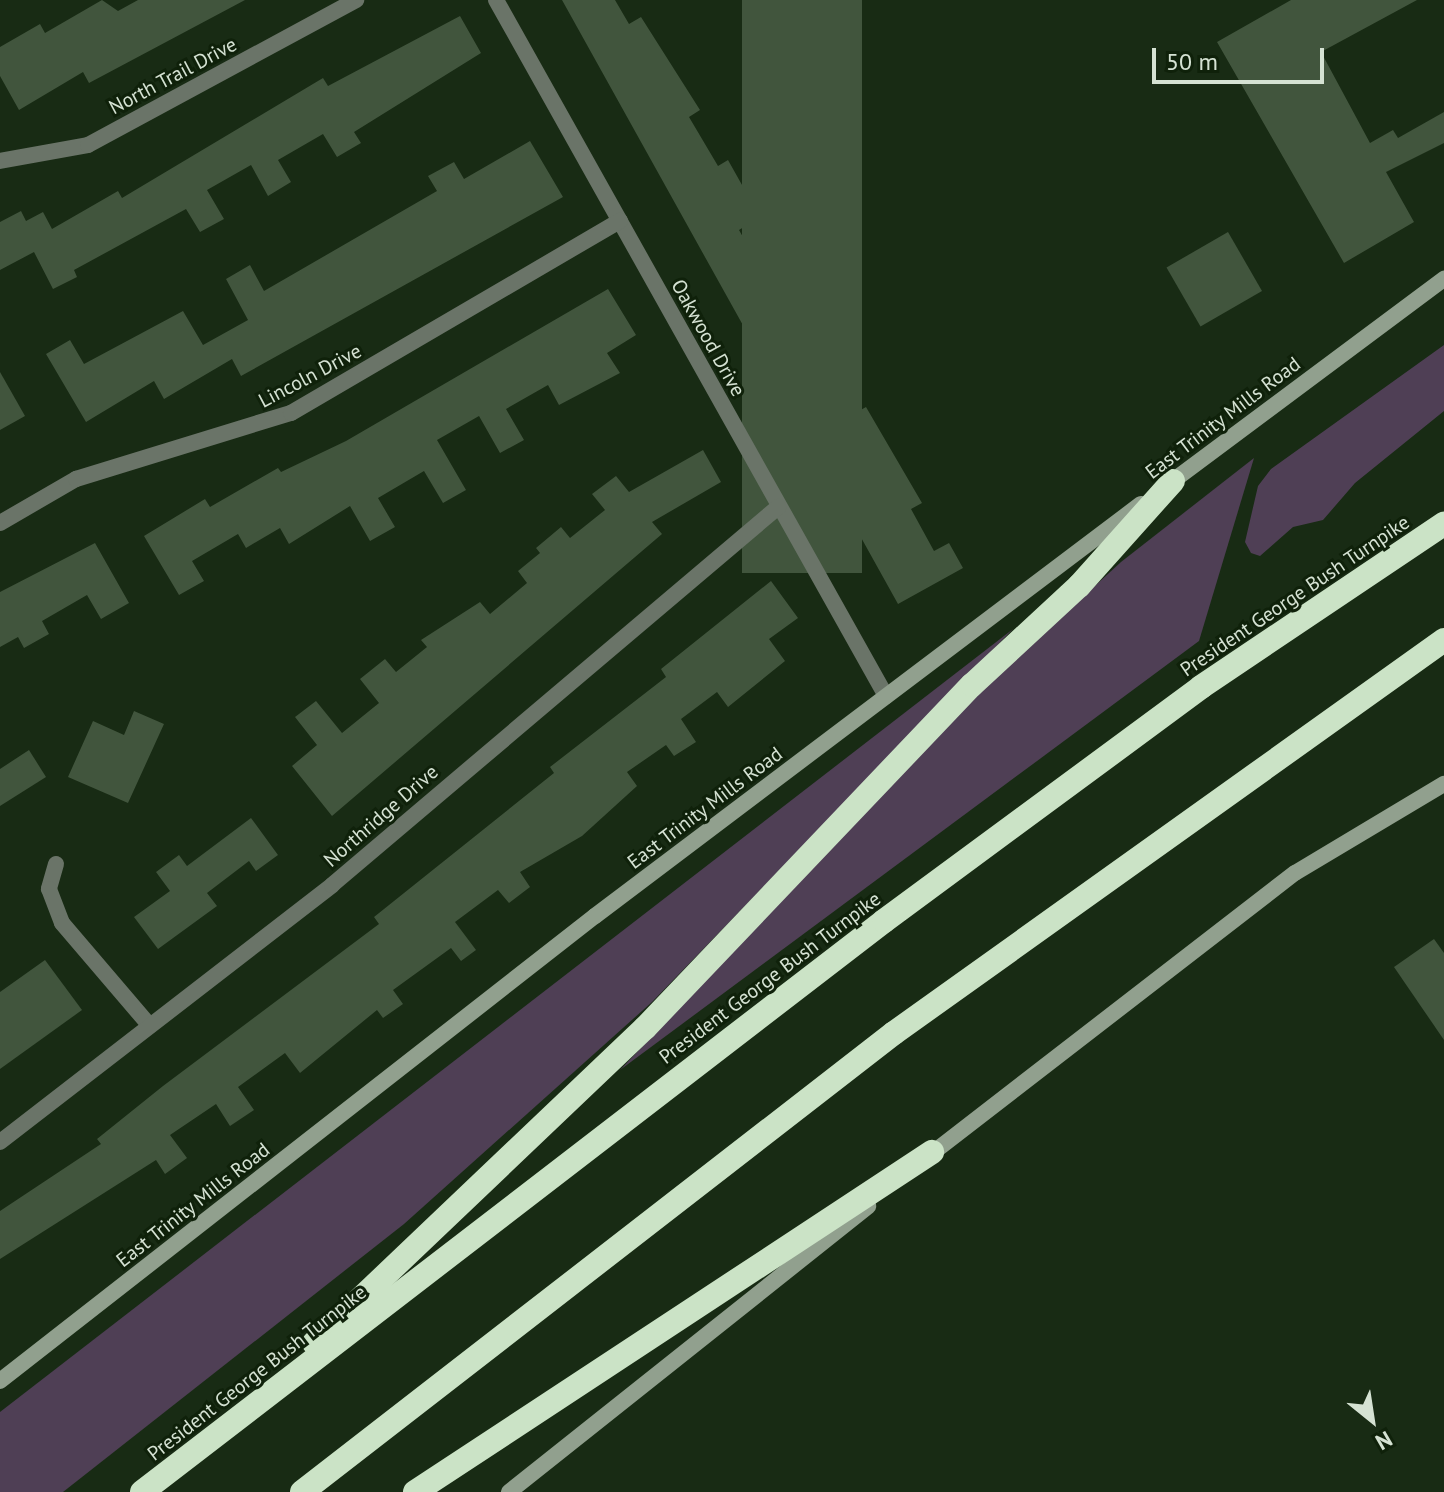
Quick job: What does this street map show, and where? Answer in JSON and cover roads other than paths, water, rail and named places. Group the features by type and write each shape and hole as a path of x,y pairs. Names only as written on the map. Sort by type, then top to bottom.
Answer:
{"highway":[{"path":"248,1410 427,1229 645,1028 972,685 1079,586 1173,481"},
{"name":"President George Bush Turnpike","path":"142,1492 896,912 1201,687 1444,524"},
{"path":"302,1492 894,1033 1444,640"},
{"path":"415,1492 932,1152"}],"main road":[{"name":"East Trinity Mills Road","path":"0,1381 886,696 1444,279"},
{"path":"509,1492 932,1152 1295,873 1444,784"}],"street":[{"name":"North Trail Drive","path":"0,161 88,145 356,0"},
{"name":"Oakwood Drive","path":"496,0 886,696"},
{"name":"Lincoln Drive","path":"0,523 76,479 291,413 620,221"},
{"name":"Northridge Drive","path":"0,1142 332,885 778,507"},
{"path":"56,864 49,889 62,923 150,1026"}]}
